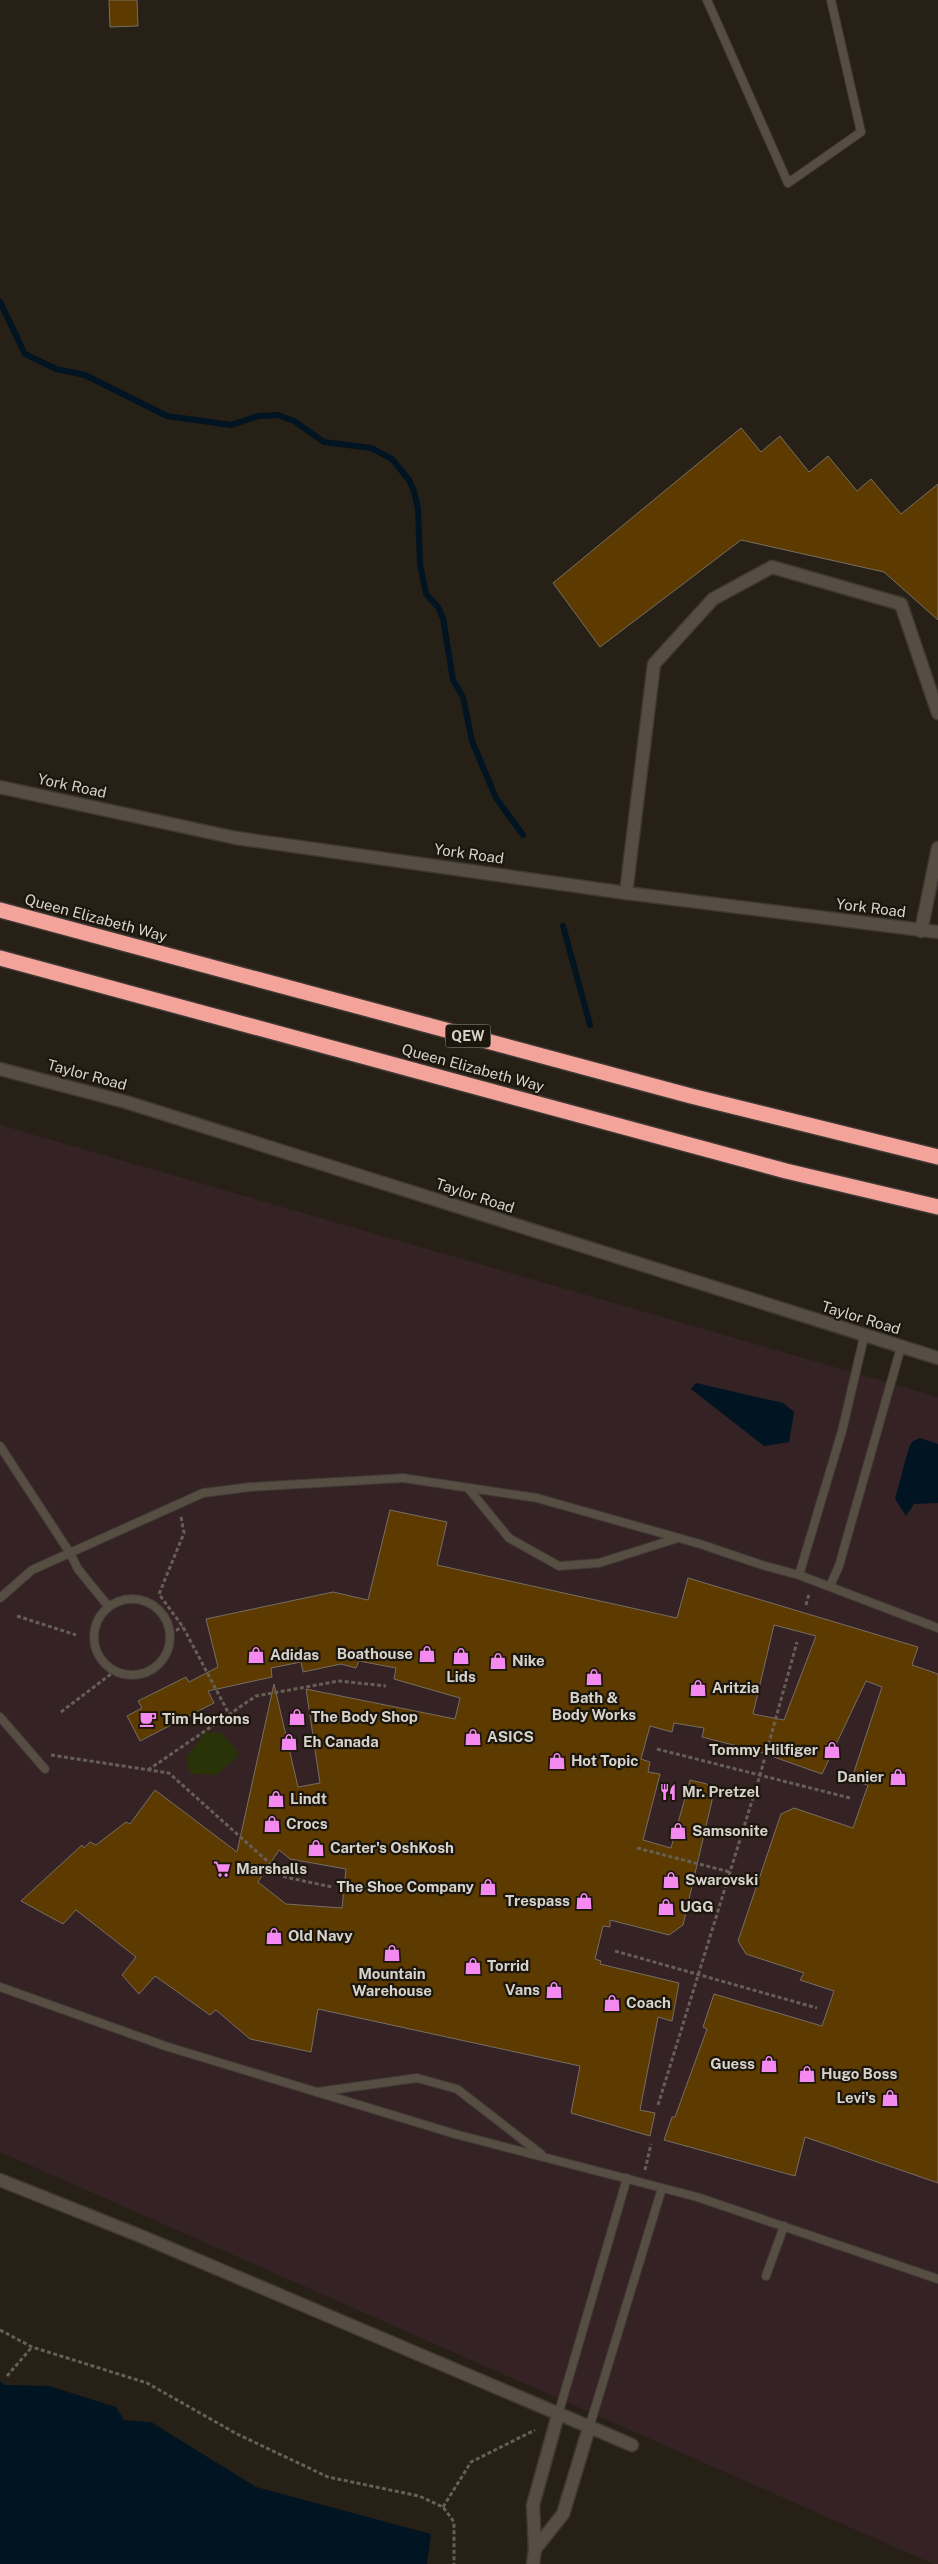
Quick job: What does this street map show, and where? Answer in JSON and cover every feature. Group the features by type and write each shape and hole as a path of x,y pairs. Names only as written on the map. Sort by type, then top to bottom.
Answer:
{"highway":[{"name":"Queen Elizabeth Way","path":"0,910 691,1096 938,1157"},
{"name":"Queen Elizabeth Way","path":"0,958 786,1171 938,1207"}],"main road":[{"path":"626,893 654,664 713,599 772,567 901,604 938,713"},
{"name":"York Road","path":"0,788 236,838 626,893 938,932"},
{"path":"921,930 938,848"},
{"name":"Taylor Road","path":"0,1069 126,1102 864,1337 938,1358"},
{"path":"0,2180 143,2237 632,2445"},
{"path":"532,2564 535,2549 533,2505 558,2415"},
{"path":"535,2549 563,2514 589,2428"}],"lane":[{"path":"707,0 788,183 861,132 831,0"},
{"path":"799,1574 842,1431 864,1337"},
{"path":"830,1586 839,1566 901,1347"},
{"path":"0,1446 70,1553 78,1570 108,1606"},
{"path":"0,1598 32,1570 203,1493 250,1487 394,1478 537,1498 678,1538 762,1565 799,1574 938,1628"},
{"path":"468,1488 509,1538 559,1566 599,1563 678,1538"},
{"path":"130,1599 152,1605 167,1622 170,1633 169,1645 165,1655 148,1671 132,1674 115,1671 104,1664 97,1653 93,1640 94,1628 108,1606 130,1599"},
{"path":"0,1717 45,1769"},
{"path":"0,1987 165,2046 455,2134 662,2188 784,2226 938,2279"},
{"path":"313,2092 417,2078 457,2090 545,2157"},
{"path":"558,2415 627,2178"},
{"path":"589,2428 662,2188"},
{"path":"766,2276 784,2226"}],"path":[{"path":"179,1504 184,1533 159,1594 183,1628 229,1714"},
{"path":"17,1616 76,1635"},
{"path":"170,1633 183,1628"},
{"path":"658,2105 760,1775 797,1642"},
{"path":"61,1712 115,1671"},
{"path":"148,1770 256,1696 339,1681 386,1686"},
{"path":"657,1749 850,1798"},
{"path":"51,1755 169,1773 285,1876 332,1887"},
{"path":"637,1848 730,1872"},
{"path":"615,1950 817,2008"},
{"path":"642,2182 651,2144"},
{"path":"0,2330 32,2347 147,2383 237,2434 328,2477 419,2496 443,2507 454,2522 454,2564"},
{"path":"7,2376 32,2347"},
{"path":"443,2507 472,2462 535,2430"}],"shaded area":[{"path":"0,1125 938,1397 938,2564 933,2564 0,2152"}],"green space":[{"path":"220,1732 237,1751 237,1757 216,1775 191,1774 186,1758 204,1733"}],"water":[{"path":"696,1383 783,1403 794,1412 789,1442 764,1446 691,1389"},
{"path":"920,1438 938,1444 938,1503 914,1504 906,1516 895,1499 909,1447 913,1441"},
{"path":"0,2381 4,2385 49,2386 116,2407 124,2420 151,2422 256,2487 431,2534 427,2564 0,2564"}],"building":[{"path":"109,0 137,0 138,26 110,27"},
{"path":"741,428 761,452 780,436 809,472 828,456 857,491 871,479 901,514 938,484 938,620 884,572 741,540 600,647 553,583"},
{"path":"390,1510 447,1522 437,1565 677,1618 688,1578 918,1647 912,1665 938,1674 938,2183 805,2137 795,2176 664,2140 672,2117 675,2117 707,2029 703,2027 714,1994 822,2026 834,1991 800,1980 804,1973 746,1954 738,1941 781,1814 794,1808 853,1828 868,1785 851,1781 882,1687 866,1681 822,1774 757,1751 702,1737 704,1728 674,1723 672,1732 650,1726 641,1759 650,1762 648,1772 660,1774 643,1840 671,1848 690,1780 707,1784 713,1796 683,1925 669,1935 610,1920 610,1927 603,1926 595,1959 601,1961 600,1964 679,1983 672,2021 658,2017 640,2110 655,2113 650,2136 571,2113 580,2066 318,2009 311,2052 250,2039 216,2010 210,2015 155,1976 139,1994 122,1975 136,1957 76,1910 63,1924 21,1901 82,1845 84,1848 90,1842 96,1845 126,1822 130,1824 155,1790 237,1852 274,1684 298,1787 320,1783 306,1689 455,1719 460,1698 394,1679 396,1668 359,1661 356,1668 341,1664 303,1672 301,1662 271,1668 272,1677 208,1691 214,1703 140,1741 127,1716 142,1708 138,1701 186,1677 189,1682 218,1667 206,1619 333,1592 368,1600","holes":["774,1625 816,1636 784,1720 753,1714","279,1850 290,1859 346,1869 342,1908 286,1904 258,1882"]}],"waterway":[{"path":"0,302 25,354 56,369 85,375 167,416 231,425 259,416 278,415 294,421 324,442 371,448 392,459 409,480 414,491 418,509 420,564 426,594 438,607 443,618 453,680 463,697 472,741 496,798 523,835"},
{"path":"563,926 590,1025"}],"place":[{"name":"Boathouse","path":"427,1654"},
{"name":"Adidas","path":"256,1655"},
{"name":"Lids","path":"461,1656"},
{"name":"Nike","path":"498,1661"},
{"name":"Bath & Body Works","path":"594,1677"},
{"name":"Aritzia","path":"698,1688"},
{"name":"The Body Shop","path":"297,1717"},
{"name":"Tim Hortons","path":"148,1719"},
{"name":"ASICS","path":"473,1737"},
{"name":"Eh Canada","path":"289,1742"},
{"name":"Tommy Hilfiger","path":"832,1750"},
{"name":"Hot Topic","path":"557,1761"},
{"name":"Danier","path":"898,1777"},
{"name":"Mr. Pretzel","path":"668,1792"},
{"name":"Lindt","path":"276,1799"},
{"name":"Crocs","path":"272,1824"},
{"name":"Samsonite","path":"678,1831"},
{"name":"Carter's OshKosh","path":"316,1848"},
{"name":"Marshalls","path":"222,1869"},
{"name":"Swarovski","path":"671,1880"},
{"name":"The Shoe Company","path":"488,1887"},
{"name":"Trespass","path":"584,1901"},
{"name":"UGG","path":"666,1907"},
{"name":"Old Navy","path":"274,1936"},
{"name":"Mountain Warehouse","path":"392,1953"},
{"name":"Torrid","path":"473,1966"},
{"name":"Vans","path":"554,1990"},
{"name":"Coach","path":"612,2003"},
{"name":"Guess","path":"769,2064"},
{"name":"Hugo Boss","path":"807,2074"},
{"name":"Levi's","path":"890,2098"}]}
